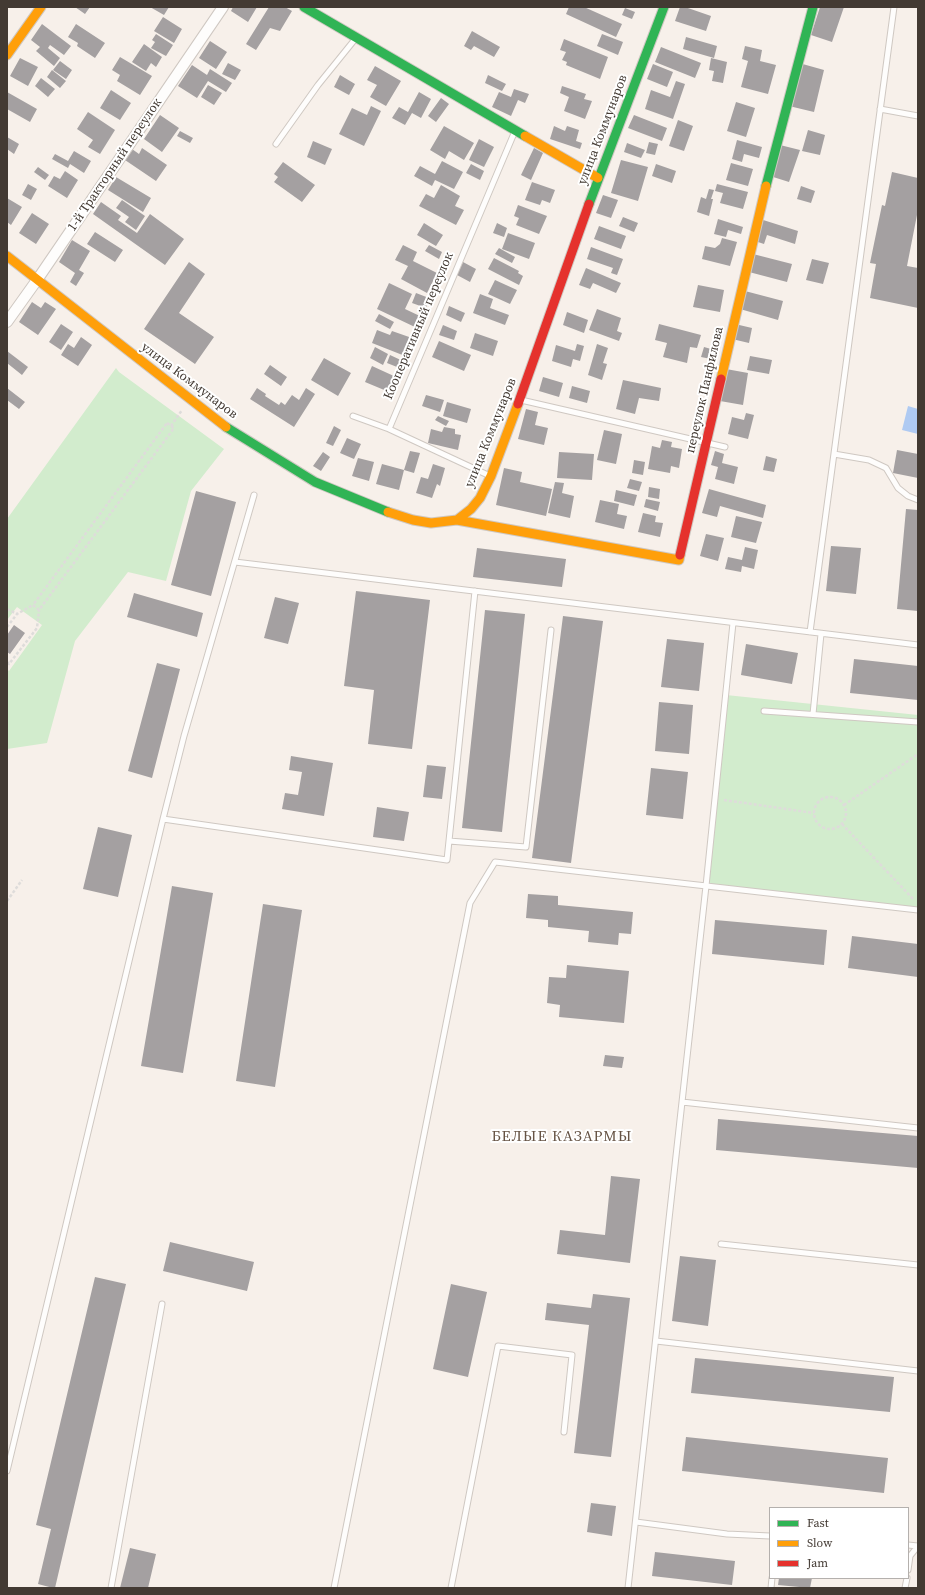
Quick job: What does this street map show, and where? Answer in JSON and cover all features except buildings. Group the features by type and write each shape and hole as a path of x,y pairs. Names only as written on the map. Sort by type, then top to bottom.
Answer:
{"street":[{"path":"7,55 41,7"},
{"name":"1-й Тракторный переулок","path":"7,322 223,7"},
{"path":"304,7 598,178"},
{"name":"улица Коммунаров","path":"7,256 217,421 315,482 391,513 413,520 431,523 457,520 471,509 480,498 490,476 520,399 598,178 664,7"},
{"name":"переулок Панфилова","path":"457,520 679,560 773,156 813,7"}],"lane":[{"path":"810,632 894,7"},
{"path":"276,144 318,85 356,38"},
{"path":"880,109 918,116"},
{"name":"Кооперативный переулок","path":"390,429 516,130"},
{"path":"520,399 725,446"},
{"path":"352,416 390,429 490,476"},
{"path":"834,454 869,460 886,468 898,488 908,496 918,500"},
{"path":"7,1471 184,736 254,495"},
{"path":"235,562 918,645"},
{"path":"163,819 447,860 475,591"},
{"path":"628,1588 706,886 733,623"},
{"path":"449,841 526,847 551,630"},
{"path":"813,714 821,634"},
{"path":"764,711 918,722"},
{"path":"334,1588 470,903 495,862 918,910"},
{"path":"682,1102 918,1128"},
{"path":"720,1244 918,1265"},
{"path":"111,1588 162,1304"},
{"path":"656,1341 918,1371"},
{"path":"451,1588 498,1346 572,1355 564,1432"},
{"path":"636,1522 727,1534 769,1536"},
{"path":"909,1563 910,1556 918,1546"},
{"path":"910,1556 918,1557"}],"path":[{"path":"171,426 178,416"},
{"path":"7,627 17,614 33,605 167,424 171,426"},
{"path":"7,662 9,664 37,628 39,610 174,428 171,426"},
{"path":"33,605 39,610"},
{"path":"7,609 17,614"},
{"path":"844,805 918,754"},
{"path":"826,798 836,798 844,805 847,815 842,824 833,830 827,829 818,824 814,813 818,803 826,798"},
{"path":"715,799 814,813"},
{"path":"842,824 918,905"},
{"path":"7,901 22,880"}],"green space":[{"path":"116,368 119,372 224,449 191,491 166,581 128,572 75,641 47,743 7,749 7,669 9,671 42,625 17,607 7,620 7,519"},
{"path":"726,695 918,715 918,910 706,886"}],"water":[{"path":"908,406 918,409 918,434 902,430"}],"traffic: fast":[{"path":"304,7 525,136"},
{"path":"589,204 664,7"},
{"path":"766,186 813,7"},
{"path":"226,427 315,482 388,512"}],"traffic: slow":[{"path":"7,55 41,7"},
{"path":"525,136 598,178"},
{"path":"721,379 766,186"},
{"path":"7,256 226,427"},
{"path":"388,512 413,520 431,523 457,520 471,509 480,498 491,476 518,404"},
{"path":"457,520 679,560 680,555"}],"traffic: jam":[{"path":"518,404 589,204"},
{"path":"680,555 721,379"}],"district":[{"name":"БЕЛЫЕ КАЗАРМЫ","path":"562,1137"}]}
